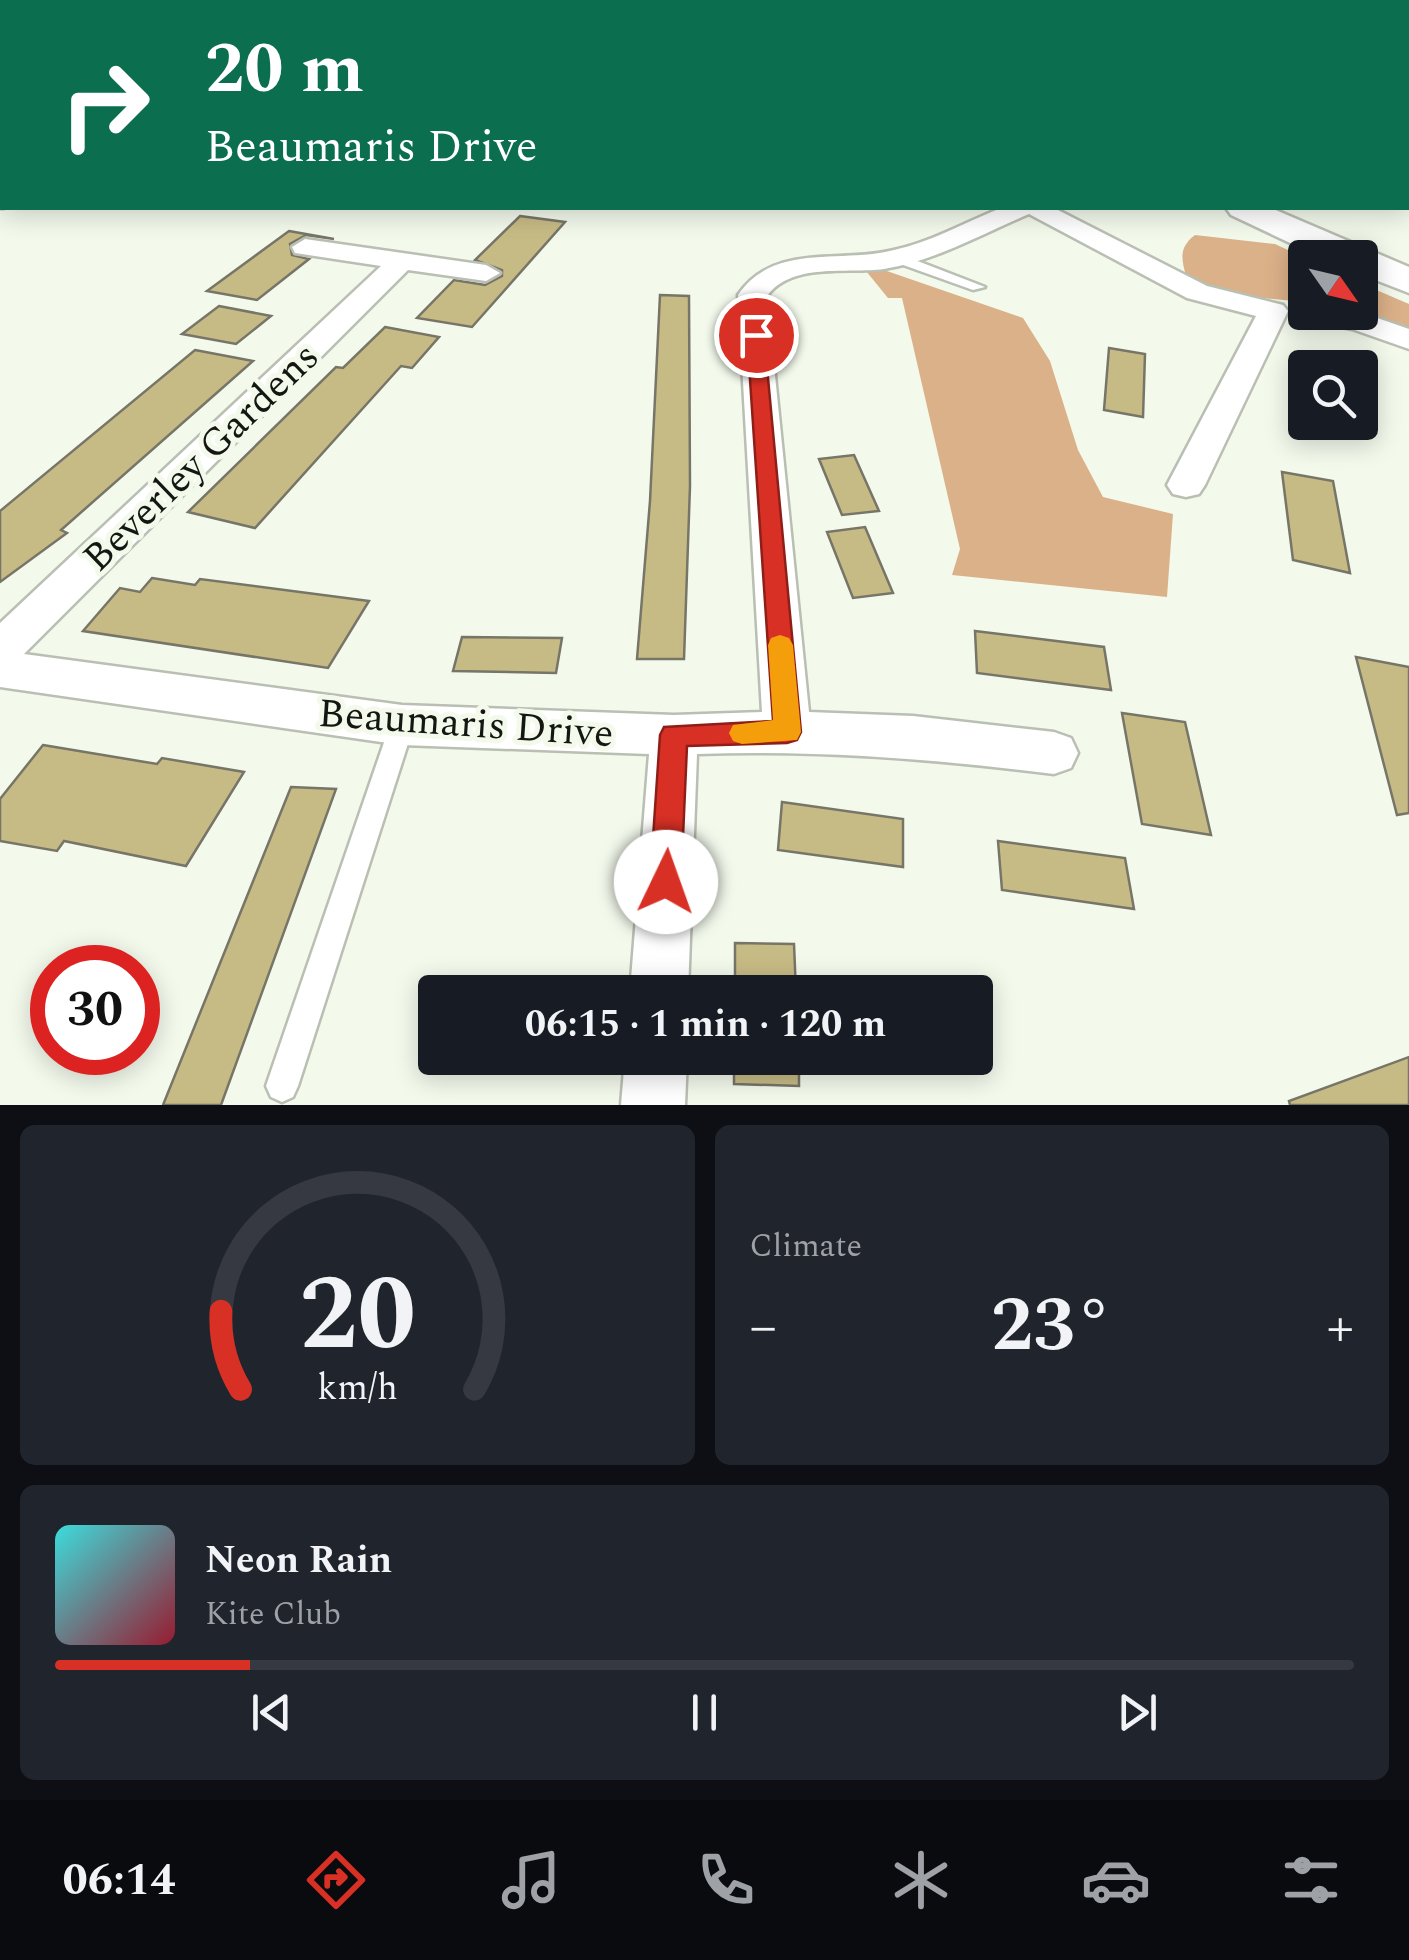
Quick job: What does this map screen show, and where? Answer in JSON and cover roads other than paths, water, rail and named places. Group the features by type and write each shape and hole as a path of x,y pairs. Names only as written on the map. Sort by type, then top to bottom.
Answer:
{"main road":[{"path":"1247,210 1315,240"},
{"path":"1378,268 1409,281"}],"street":[{"path":"787,732 752,295 759,282 784,270 897,258 1017,210"},
{"path":"1040,210 1198,292 1288,311"},
{"path":"305,247 486,273"},
{"name":"Beverley Gardens","path":"0,650 401,262"},
{"path":"1186,485 1273,311"},
{"path":"1378,328 1409,340"},
{"name":"Beaumaris Drive","path":"0,669 402,725 674,735 787,732 913,736 1054,753"},
{"path":"660,975 674,735"},
{"path":"653,1105 655,1075"}],"lane":[{"path":"897,258 978,286"},
{"path":"282,1086 402,725"}]}
